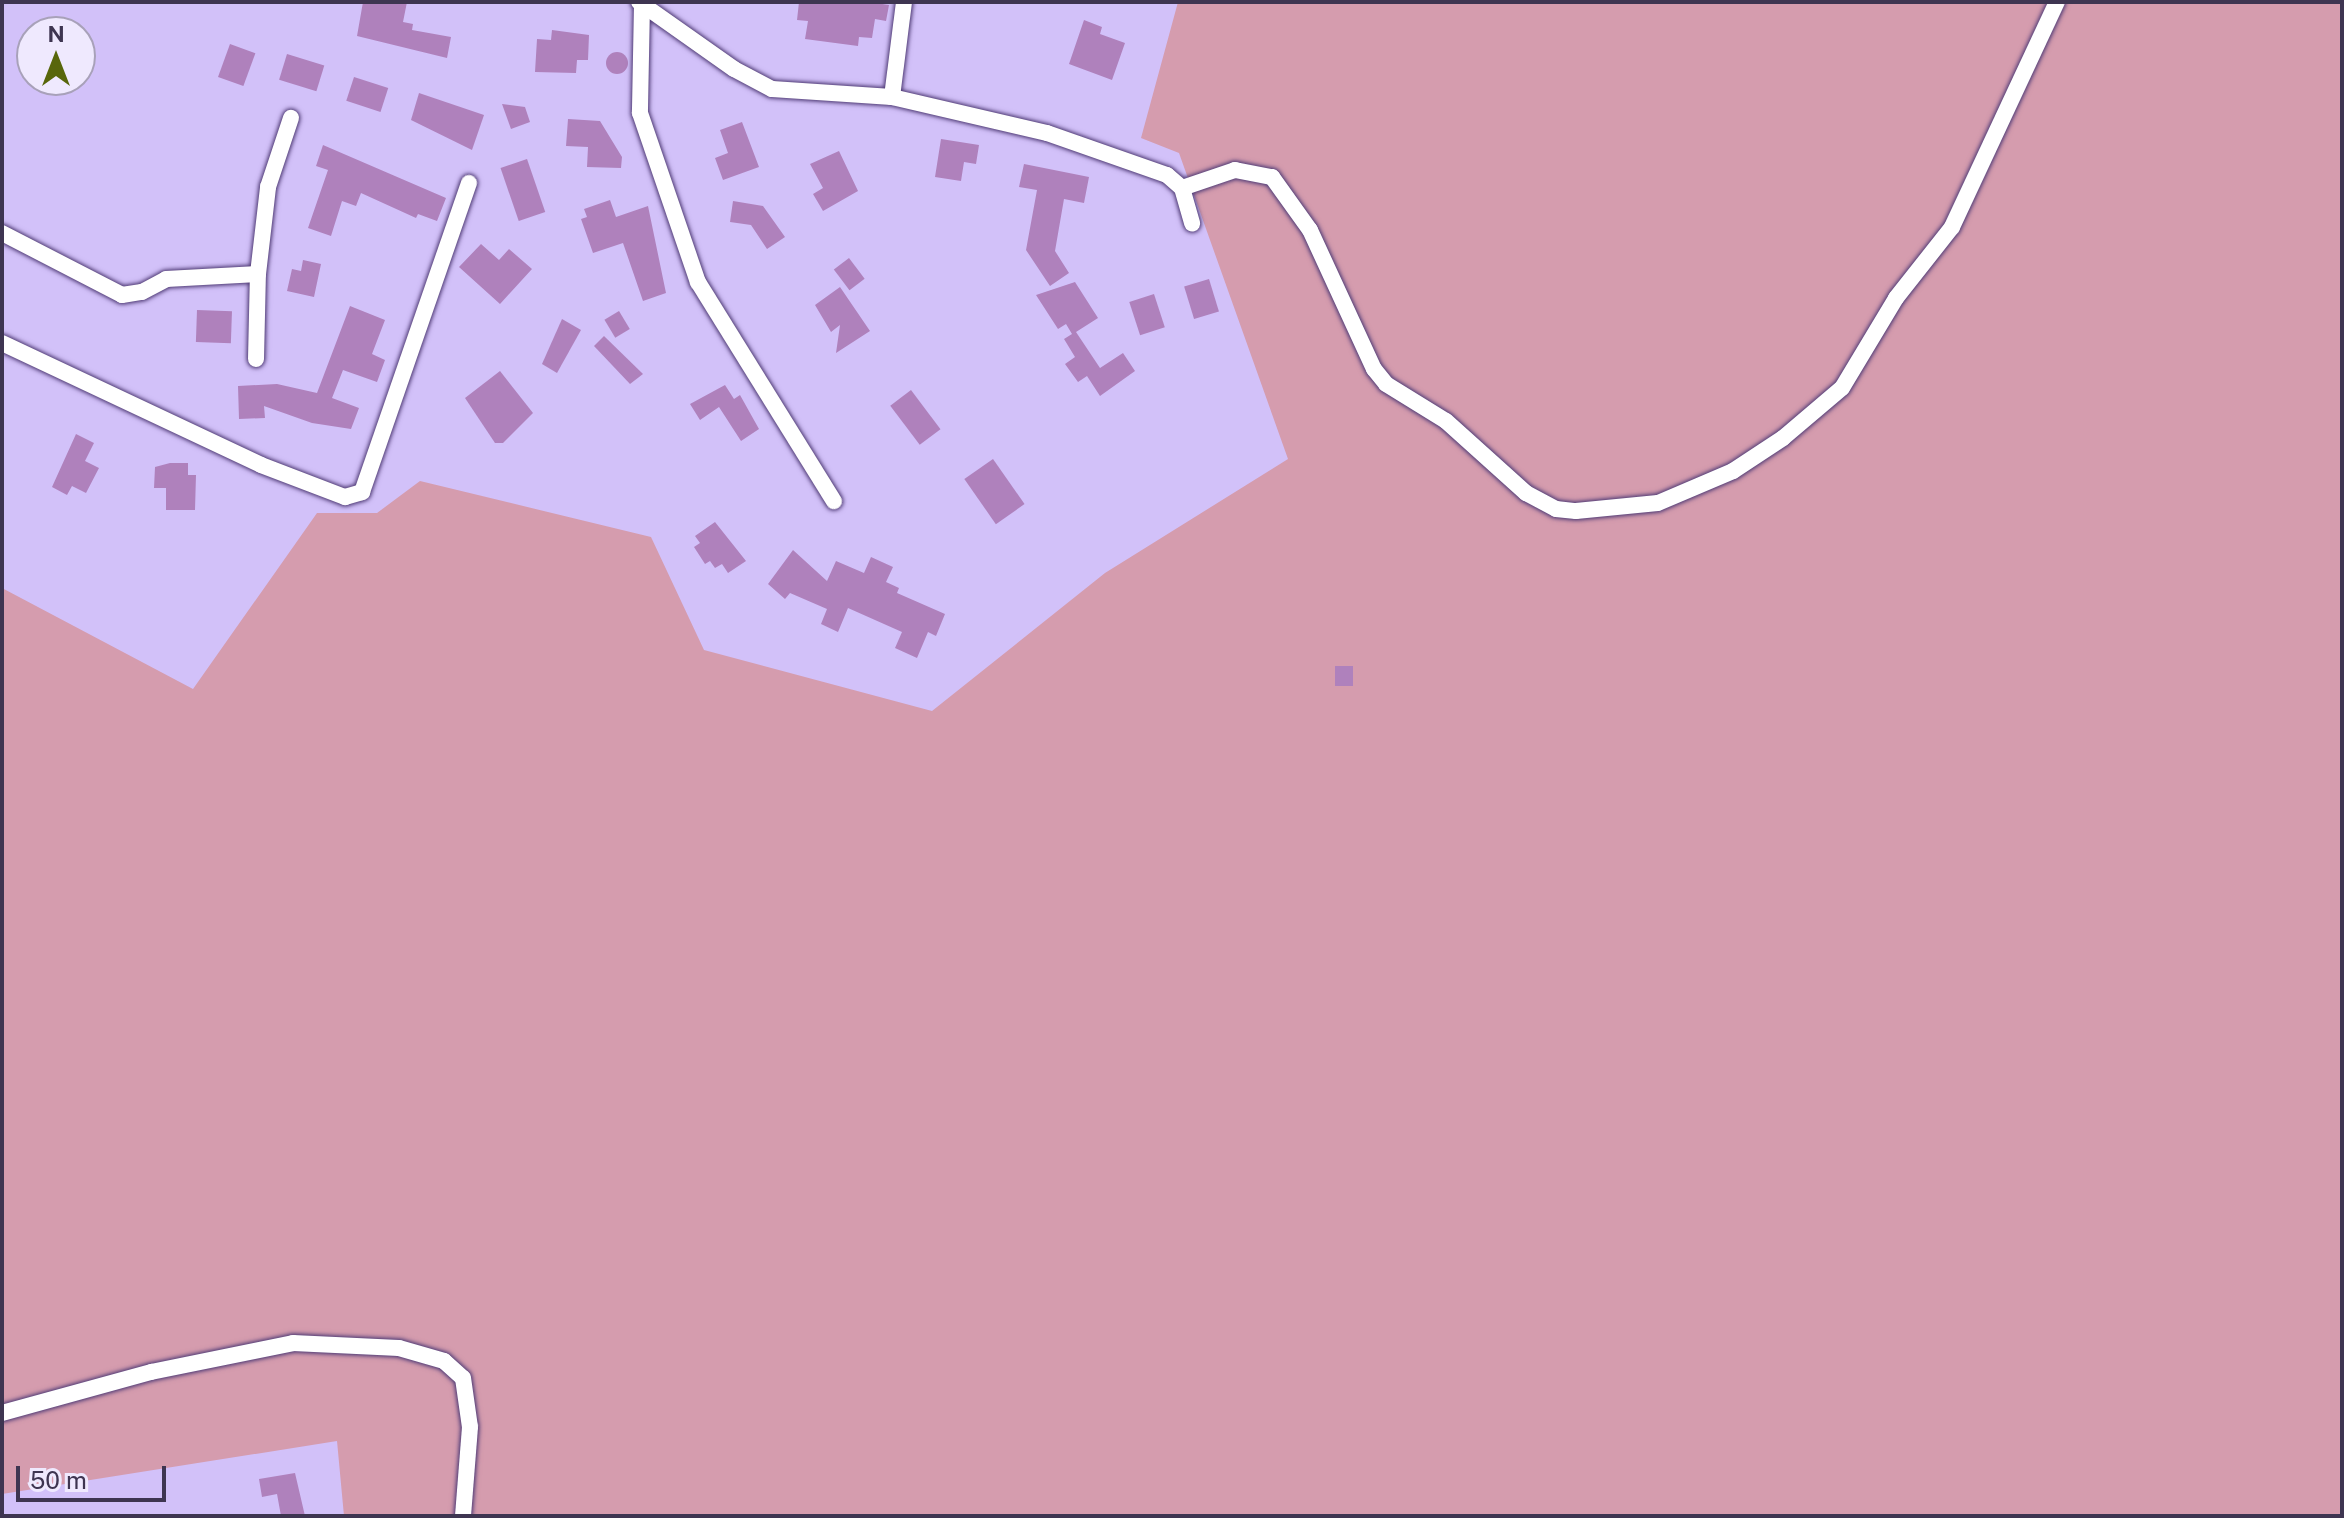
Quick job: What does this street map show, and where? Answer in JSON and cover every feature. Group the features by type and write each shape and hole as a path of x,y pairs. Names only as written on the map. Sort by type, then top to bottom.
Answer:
{"street":[{"path":"892,97 904,2"},
{"path":"1182,188 1235,170 1256,171 1279,183 1310,230 1374,369 1386,384 1446,421 1526,493 1556,509 1576,511 1658,503 1733,471 1783,438 1842,388 1896,298 1952,227 2057,2"},
{"path":"640,3 734,69 772,89 892,97 1047,133 1167,175 1182,188 1192,224"},
{"path":"640,3 640,113 698,282 834,501"},
{"path":"256,359 258,274 268,187 291,118"},
{"path":"2,343 261,465 345,497 362,492 469,183"},
{"path":"2,233 122,295 142,292 166,279 258,274"},
{"path":"2,1413 151,1372 293,1343 399,1348 444,1361 463,1378 470,1427 463,1516"}],"shaded area":[{"path":"1178,2 2342,2 2342,1516 344,1516 337,1441 2,1494 2,588 193,689 317,513 377,513 420,481 651,537 704,650 932,711 1105,573 1288,459 1179,153 1141,138"}],"building":[{"path":"363,2 407,2 403,22 413,24 412,30 451,37 447,58 357,36"},
{"path":"799,2 889,5 886,21 875,19 872,38 859,37 858,46 805,39 808,21 797,20"},
{"path":"1084,20 1102,27 1100,34 1125,43 1112,80 1069,64"},
{"path":"552,30 589,35 588,60 577,60 576,73 535,72 537,39 551,40"},
{"path":"230,44 255,53 243,86 218,77"},
{"path":"617,52 625,55 628,63 625,71 617,74 609,71 606,63 609,55"},
{"path":"287,54 324,65 316,91 279,80"},
{"path":"354,77 388,88 381,112 346,101"},
{"path":"419,93 484,115 472,150 411,120"},
{"path":"502,104 525,107 530,122 511,129"},
{"path":"568,119 600,121 622,157 621,168 587,167 588,147 566,146"},
{"path":"742,122 759,167 723,180 715,158 728,153 720,130"},
{"path":"941,139 979,145 976,164 964,162 961,181 935,177"},
{"path":"323,145 446,198 437,221 418,214 416,218 361,193 356,206 342,201 331,236 308,228 328,170 316,166"},
{"path":"839,151 858,191 823,211 813,194 823,188 810,164"},
{"path":"527,159 545,212 519,221 501,168"},
{"path":"1024,164 1089,177 1084,203 1064,199 1055,251 1069,273 1050,286 1026,250 1037,190 1019,187"},
{"path":"610,200 616,217 648,206 666,293 643,301 623,243 593,253 581,219 587,217 584,209"},
{"path":"733,201 763,206 785,237 767,249 751,225 730,222"},
{"path":"481,244 499,260 509,249 532,269 500,304 459,267"},
{"path":"849,258 865,279 849,290 834,269"},
{"path":"303,260 321,264 314,297 287,291 292,269 301,271"},
{"path":"1209,279 1219,312 1194,319 1184,287"},
{"path":"1075,282 1098,318 1076,332 1100,368 1123,353 1135,371 1100,396 1087,376 1078,382 1065,364 1075,357 1064,339 1072,334 1066,324 1058,329 1036,295"},
{"path":"840,287 870,331 836,353 840,325 831,332 815,305"},
{"path":"1154,294 1165,327 1140,335 1129,302"},
{"path":"350,306 385,320 372,354 385,360 377,382 343,370 332,398 359,408 351,429 312,423 264,406 265,418 239,419 238,386 277,384 317,393"},
{"path":"197,310 232,311 231,343 196,342"},
{"path":"619,311 630,329 615,338 604,320"},
{"path":"562,319 581,330 557,373 542,364"},
{"path":"604,336 643,374 630,384 594,346"},
{"path":"500,371 533,413 503,443 495,443 465,398"},
{"path":"725,385 734,399 740,395 759,429 741,441 719,407 700,420 690,404"},
{"path":"911,390 940,429 920,445 890,406"},
{"path":"76,434 94,443 85,461 99,468 86,493 72,486 67,495 52,487"},
{"path":"993,459 1025,504 996,524 964,479"},
{"path":"188,463 188,475 196,475 195,510 166,510 166,488 154,488 155,467"},
{"path":"715,522 746,561 728,573 722,564 715,568 710,561 705,564 694,547 700,543 695,536"},
{"path":"793,550 827,581 836,561 864,573 871,557 893,567 886,582 899,588 897,593 945,614 936,636 928,632 917,658 895,648 902,632 848,608 838,632 821,624 827,609 790,593 785,599 768,584"},
{"path":"1335,666 1353,666 1353,686 1335,686"},
{"path":"295,1473 305,1516 281,1516 277,1494 262,1497 259,1479"}]}
